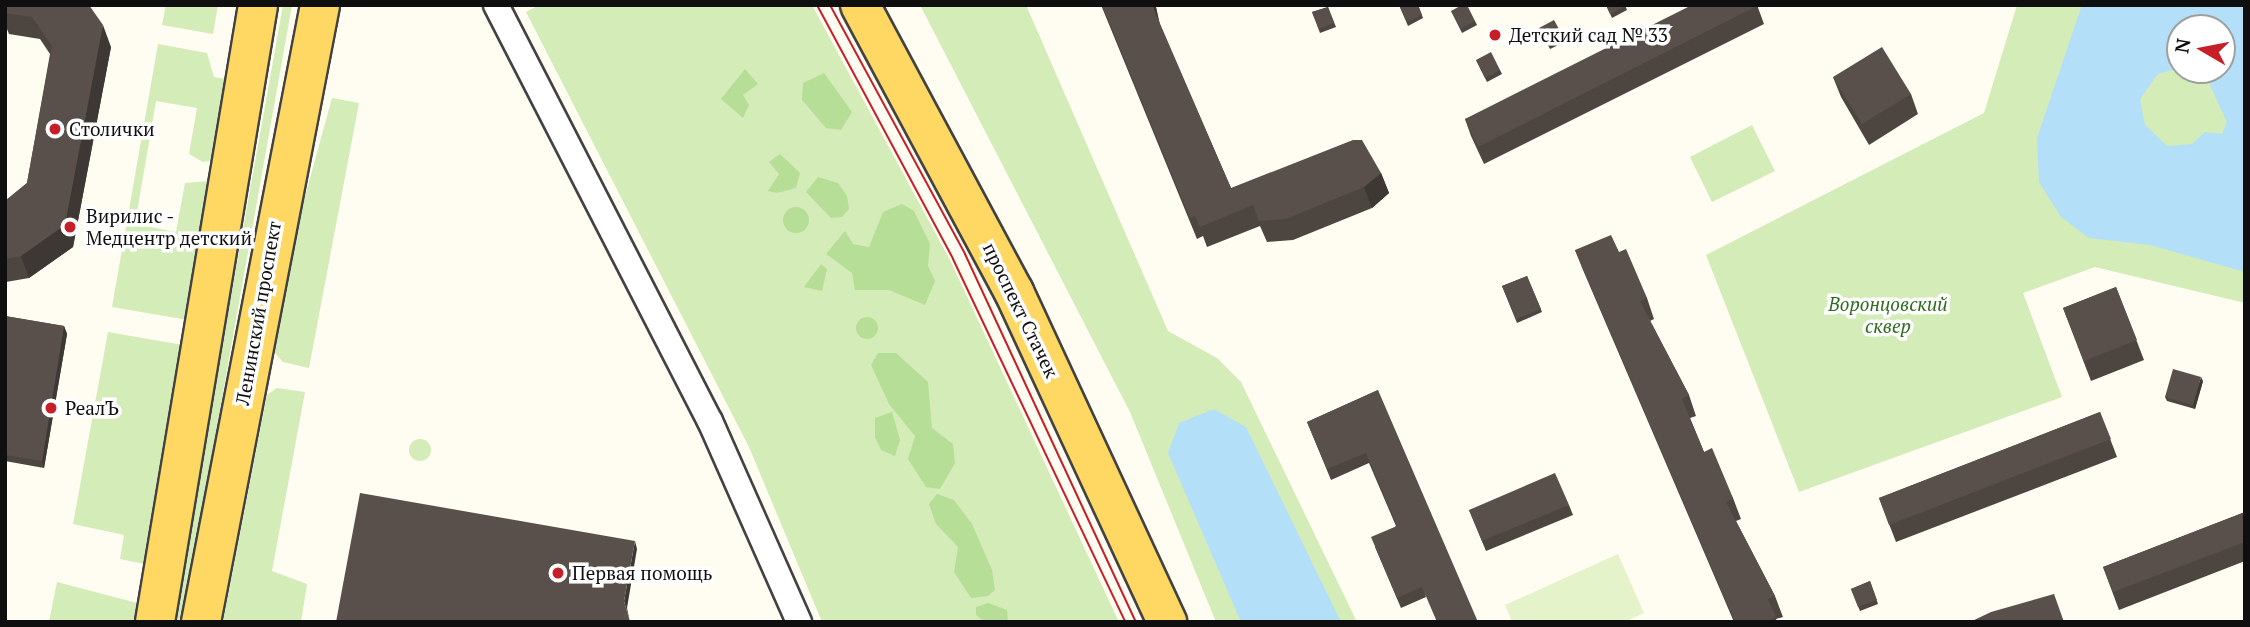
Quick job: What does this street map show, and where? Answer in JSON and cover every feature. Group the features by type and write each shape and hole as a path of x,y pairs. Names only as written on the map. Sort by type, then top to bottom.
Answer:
{"main road":[{"path":"155,622 258,5"},
{"name":"Ленинский проспект","path":"201,622 320,5"},
{"name":"проспект Стачек","path":"860,5 1014,292 1167,622"},
{"name":"проспект Стачек","path":"890,5 1079,374 1194,622"}],"street":[{"path":"496,5 710,421 799,622"}],"green space":[{"path":"166,5 218,5 213,34 162,25"},
{"path":"283,5 292,5 182,622 173,622"},
{"path":"539,5 812,5 950,260 1119,622 822,622 749,447 526,12"},
{"path":"920,5 1026,5 1168,331 1217,358 1241,382 1357,622 1216,622 1130,412"},
{"name":"Воронцовский сквер","path":"2017,5 2245,5 2245,303 2095,267 2023,293 2062,397 1799,492 1706,255 1984,113"},
{"path":"158,44 207,53 214,77 226,79 220,155 212,160 203,162 189,154 197,108 156,101 135,224 176,232 185,183 209,181 188,320 112,307"},
{"path":"745,69 758,84 743,95 749,105 743,118 721,99"},
{"path":"824,73 852,112 841,130 826,128 802,100 803,83"},
{"path":"332,98 359,103 309,368 283,362 274,352 295,233"},
{"path":"1752,125 1775,171 1712,202 1690,157"},
{"path":"780,154 800,173 796,188 777,193 768,191 779,174 769,162"},
{"path":"818,177 838,183 847,196 849,209 842,217 831,218 806,192"},
{"path":"902,204 914,211 930,244 928,266 935,281 925,305 889,290 855,290 852,273 826,254 845,231 853,244 869,247 883,212"},
{"path":"796,207 806,210 809,220 806,230 796,233 786,230 783,220 786,210"},
{"path":"821,264 827,269 822,291 804,287"},
{"path":"867,317 875,320 878,328 875,336 867,339 859,336 856,328 859,320"},
{"path":"108,332 183,345 149,565 120,559 124,535 73,524"},
{"path":"878,353 896,353 928,382 932,428 953,444 955,463 940,489 926,487 908,459 915,436 889,404 871,365"},
{"path":"277,388 305,392 272,571 307,584 301,622 223,622 267,395"},
{"path":"892,412 900,440 895,456 881,450 875,437 875,418"},
{"path":"420,439 428,442 431,450 428,458 420,461 412,458 409,450 412,442"},
{"path":"937,494 954,500 972,524 992,570 995,590 988,596 971,598 954,572 958,547 936,524 929,504"},
{"path":"1618,554 1644,613 1625,622 1512,622 1505,605"},
{"path":"57,582 141,604 138,622 49,622"},
{"path":"988,603 1007,610 1008,622 985,622 976,615 976,607"}],"water":[{"path":"2082,5 2244,5 2245,272 2150,245 2089,238 2061,217 2039,182 2037,138"},
{"path":"1214,409 1246,427 1341,622 1241,622 1168,453 1179,423"}],"building":[{"path":"5,5 89,5 103,25 65,225 21,256 5,259 5,201 27,183 52,46 32,17 5,13"},
{"path":"1102,5 1152,5 1231,188 1353,140 1362,140 1381,173 1364,187 1286,219 1259,221 1253,205 1200,227 1195,216 1190,218"},
{"path":"1399,5 1418,5 1422,15 1407,22"},
{"path":"1467,5 1475,21 1461,29 1451,11"},
{"path":"1606,5 1625,5 1626,6 1610,14"},
{"path":"1692,5 1757,6 1478,147 1465,119"},
{"path":"1328,7 1334,23 1319,29 1312,12"},
{"path":"1554,20 1564,38 1549,46 1539,28"},
{"path":"1882,47 1911,94 1862,124 1833,77"},
{"path":"1491,52 1500,70 1485,78 1476,60"},
{"path":"1611,235 1619,252 1626,249 1647,298 1640,301 1689,395 1682,399 1704,452 1712,448 1733,498 1726,502 1775,596 1768,599 1776,617 1766,622 1735,622 1575,250"},
{"path":"1527,276 1541,309 1516,319 1502,286"},
{"path":"2116,287 2137,340 2084,361 2063,308"},
{"path":"5,316 64,326 42,461 5,455"},
{"path":"2173,369 2201,377 2193,405 2165,397"},
{"path":"1378,390 1478,622 1437,622 1422,587 1397,598 1371,537 1397,526 1366,453 1327,469 1307,422"},
{"path":"2100,412 2111,439 1889,525 1879,498"},
{"path":"1555,473 1569,505 1482,541 1469,510"},
{"path":"360,493 635,541 624,601 630,622 336,622"},
{"path":"2245,512 2245,542 2113,592 2103,567"},
{"path":"1870,581 1877,600 1858,607 1851,589"},
{"path":"2054,594 2064,622 1970,622 1991,612"}],"tram line":[{"path":"817,5 953,259 1125,622"},
{"path":"830,5 965,254 1136,622"}],"place":[{"name":"Детский сад № 33","path":"1495,35"},
{"name":"Столички","path":"55,129"},
{"name":"Вирилис - Медцентр детский","path":"70,227"},
{"name":"РеалЪ","path":"51,408"},
{"name":"Первая помощь","path":"558,573"}]}
